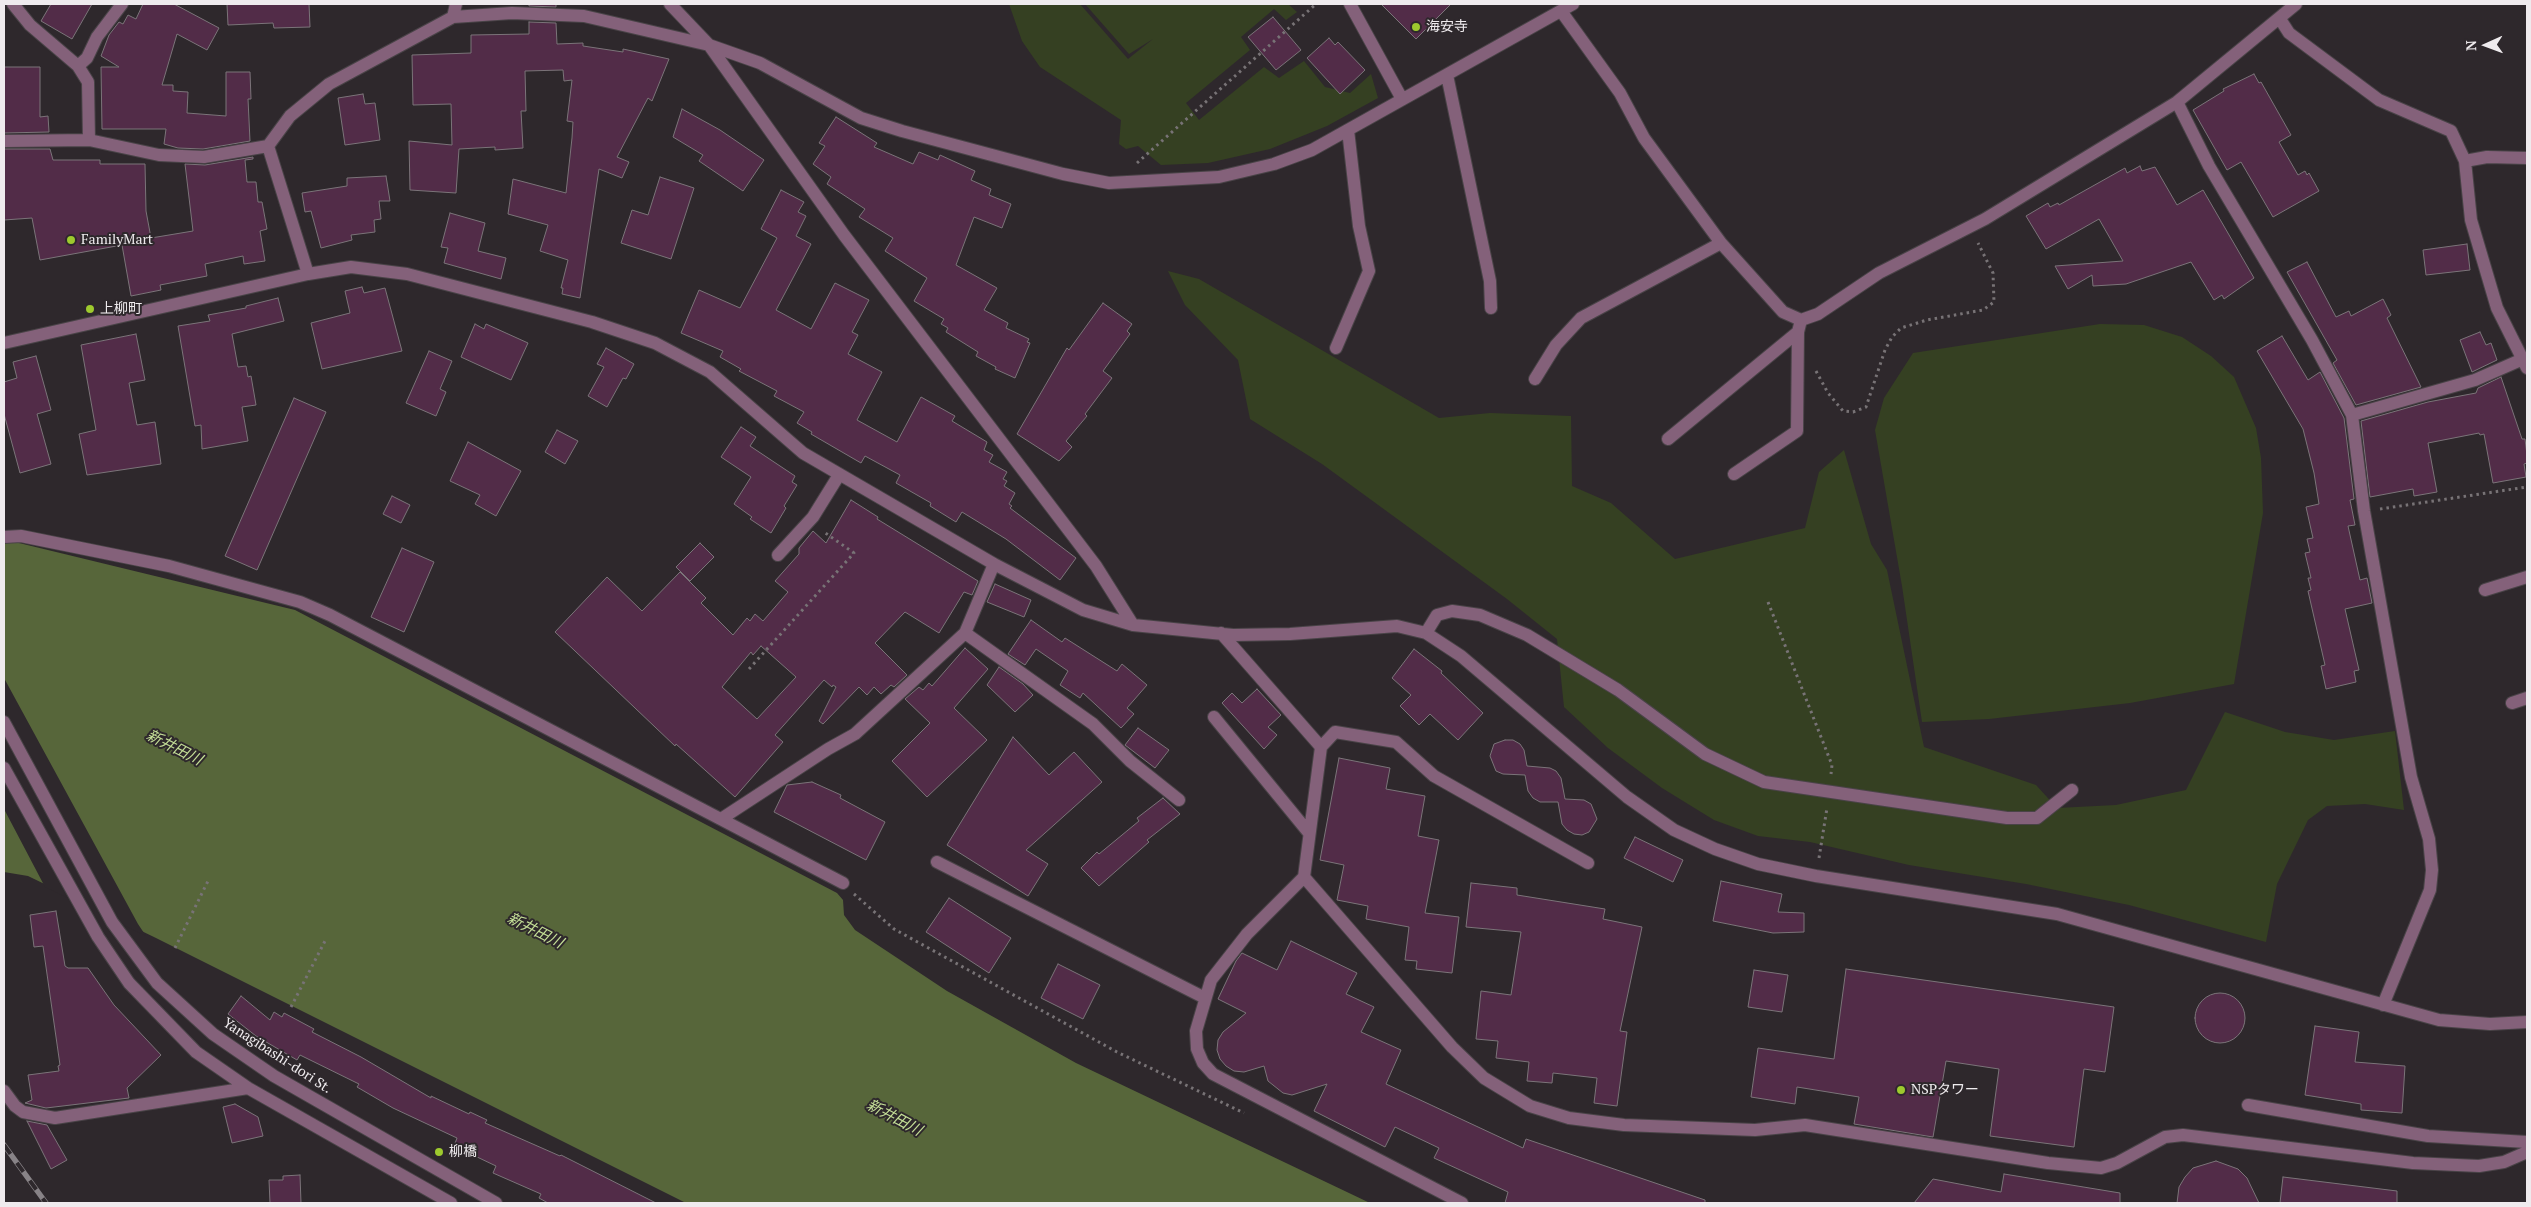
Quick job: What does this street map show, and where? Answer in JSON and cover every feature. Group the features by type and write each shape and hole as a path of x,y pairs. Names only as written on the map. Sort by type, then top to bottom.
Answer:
{"street":[{"path":"13,4 30,26 78,66 88,82 89,140"},
{"path":"78,66 87,58 97,37 122,4"},
{"path":"670,4 709,45 844,235 1096,566 1133,624"},
{"path":"1350,4 1402,99"},
{"path":"4,141 89,140 159,155 204,157 268,146 290,116 329,84 455,10 584,16 709,45 760,63 861,118 902,131 1063,174 1109,183 1219,177 1312,150 1573,4"},
{"path":"1668,439 1799,326 1879,273 1971,227 2072,168 2177,102 2296,4"},
{"path":"1561,11 1620,93 1644,138 1721,243 1783,312 1799,326"},
{"path":"2280,19 2289,33 2379,100 2451,131 2465,162 2471,220 2497,308 2525,364 2352,415"},
{"path":"1446,75 1490,281 1491,308"},
{"path":"2177,102 2208,166 2312,340 2352,415 2364,511 2411,777 2429,838 2432,870 2430,890 2383,1005"},
{"path":"1336,348 1369,271 1359,226 1348,130"},
{"path":"268,146 308,274"},
{"path":"2465,162 2488,158 2527,158"},
{"path":"1534,379 1556,345 1581,318 1721,243"},
{"path":"4,343 308,274 351,267 407,274 592,322 655,342 710,372 803,453 994,564 1083,610 1108,619 1133,624 1221,634 1290,634 1397,626 1426,632 1461,656 1627,797 1674,830 1715,849 1758,864 1816,876 2057,914 2439,1020 2490,1024 2527,1022"},
{"path":"1734,474 1797,431 1797,347 1799,326"},
{"path":"778,555 808,521 839,475"},
{"path":"4,537 20,536 169,566 300,602 330,615 843,883"},
{"path":"721,818 828,749 855,734 965,633 994,564"},
{"path":"2485,590 2527,578"},
{"path":"1426,632 1437,615 1452,611 1480,615 1527,636 1618,690 1705,754 1764,782 2008,818 2037,818 2072,790"},
{"path":"965,633 1093,724 1130,761 1180,800"},
{"path":"1221,634 1321,747"},
{"path":"2512,703 2527,698"},
{"path":"1214,717 1309,833"},
{"name":"Yanagibashi-dori St.","path":"4,722 112,922 157,983 213,1034 274,1076 496,1203"},
{"path":"1462,1203 1212,1074 1203,1063 1197,1049 1196,1031 1211,980 1247,934 1304,877 1321,747 1335,732 1396,742 1434,776 1588,864"},
{"path":"4,768 98,937 129,983 196,1052 248,1088 451,1203"},
{"path":"937,862 1205,998"},
{"path":"1304,877 1452,1047 1484,1078 1530,1106 1569,1118 1624,1125 1712,1130 1754,1130 1805,1125 2048,1163 2101,1168 2117,1163 2165,1137 2183,1135 2413,1163 2479,1166 2504,1162 2527,1152"},
{"path":"4,1091 15,1106 23,1112 55,1118 248,1088"},
{"path":"2248,1105 2428,1136 2527,1142"}],"path":[{"path":"1138,181 1136,164 1316,4"},
{"path":"1797,347 1811,361 1828,393 1843,411 1853,412 1866,407 1885,350 1892,337 1901,328 1927,320 1983,310 1994,302 1993,273 1971,227"},
{"path":"2364,511 2527,487"},
{"path":"748,669 854,553 808,521"},
{"path":"1768,602 1832,765 1816,876"},
{"path":"176,948 208,879"},
{"path":"843,883 894,930 1117,1052 1251,1116"},
{"path":"291,1007 325,941"}],"shaded area":[{"path":"1009,4 1080,4 1128,59 1153,39 1129,54 1085,4 1288,4 1297,12 1286,20 1274,9 1241,37 1250,50 1186,103 1199,120 1264,67 1279,78 1304,61 1325,87 1350,93 1371,74 1378,98 1327,126 1270,149 1208,163 1161,165 1138,146 1126,149 1119,144 1121,120 1040,67 1022,41"},
{"path":"1168,271 1199,279 1439,418 1490,413 1571,416 1572,486 1611,503 1675,559 1805,528 1819,472 1844,450 1871,544 1887,570 1924,747 2036,785 2057,808 2116,805 2186,790 2225,712 2285,732 2334,740 2395,731 2404,810 2365,804 2327,806 2308,820 2277,884 2266,942 2129,905 2026,884 1909,865 1810,842 1758,836 1714,820 1662,788 1608,748 1564,707 1557,639 1507,599 1322,464 1250,419 1238,360 1185,305"},
{"path":"2100,324 2144,325 2182,337 2211,356 2234,377 2256,428 2261,458 2263,513 2234,684 2130,703 1989,719 1922,722 1902,586 1875,430 1884,398 1913,353"}],"water":[{"name":"新井田川","path":"4,543 19,543 295,610 837,893 843,900 844,915 855,930 947,991 1076,1063 1370,1203 686,1203 156,938 28,876 4,872"}],"pier":[{"path":"4,678 146,936 45,887 4,809"}],"building":[{"path":"51,4 92,4 72,39 41,21"},
{"path":"143,4 174,4 219,28 207,50 177,34 162,85 173,85 173,91 188,92 187,113 226,116 226,72 250,72 251,99 248,99 250,141 203,149 178,148 164,144 166,129 102,129 101,67 119,67 101,56 109,35 119,22 123,24 128,15 136,19"},
{"path":"227,4 309,4 310,27 274,28 273,23 228,25"},
{"path":"529,4 556,4 556,7 529,6"},
{"name":"海安寺","path":"1381,4 1451,4 1416,39"},
{"path":"1273,17 1301,50 1276,70 1248,37"},
{"path":"529,22 556,23 557,44 583,43 583,46 623,52 623,49 669,59 652,101 648,98 617,157 629,162 622,178 599,169 580,298 562,294 563,288 561,288 568,260 540,251 548,225 508,214 513,179 566,193 573,122 567,121 572,80 564,81 563,70 525,71 526,111 521,111 523,148 495,150 495,147 459,149 456,193 410,190 409,141 452,145 451,104 413,105 412,55 471,53 471,35 529,34"},
{"path":"1329,38 1335,45 1338,42 1365,70 1340,94 1307,58"},
{"path":"4,67 40,67 40,117 48,116 49,132 4,133"},
{"path":"2254,74 2259,83 2261,82 2291,135 2279,142 2298,175 2305,171 2307,175 2309,173 2319,191 2273,217 2241,162 2227,170 2193,110 2224,91 2223,89"},
{"path":"363,94 365,104 375,103 380,140 345,145 338,98"},
{"path":"682,109 720,130 764,160 743,191 699,161 703,155 673,137"},
{"path":"836,117 877,143 874,147 913,164 919,152 938,160 940,155 975,171 971,180 991,189 989,195 1011,204 1002,228 974,217 956,265 997,288 984,310 1008,323 1006,328 1029,339 1027,342 1030,343 1015,378 995,369 996,367 976,356 978,352 946,332 948,328 941,324 944,319 914,301 927,278 885,251 893,238 859,217 865,209 827,184 831,177 813,164 825,146 819,143"},
{"path":"4,149 50,149 53,160 100,160 100,164 145,164 146,211 151,238 193,231 185,164 205,165 253,157 253,159 245,160 247,182 256,182 258,202 262,202 267,229 260,231 265,261 244,264 243,256 205,264 207,276 160,285 161,290 131,296 122,245 40,260 32,218 4,220"},
{"path":"2140,166 2142,171 2155,167 2177,205 2203,190 2254,278 2224,299 2222,295 2214,300 2191,262 2126,284 2093,286 2092,275 2068,289 2055,266 2123,261 2099,219 2046,249 2026,216 2048,203 2050,207 2058,203 2059,205 2125,168 2127,173"},
{"path":"386,176 390,201 379,201 381,219 374,220 375,232 351,235 352,240 321,248 311,211 305,212 302,193 347,186 347,178"},
{"path":"660,177 694,188 671,259 621,243 632,210 648,215"},
{"path":"781,190 804,202 798,212 806,216 796,236 811,244 776,310 811,329 835,283 869,300 852,332 858,335 848,354 882,372 857,420 897,442 921,397 955,416 952,421 987,442 984,450 993,455 989,462 1007,472 1003,479 1007,481 1004,486 1015,493 1009,504 1012,506 1010,508 1076,558 1060,580 1006,539 962,512 956,522 930,506 931,503 896,483 900,475 865,456 861,463 811,434 812,432 797,423 804,412 774,396 777,391 739,371 741,369 720,357 723,351 681,333 699,290 740,308 777,238 761,229"},
{"path":"450,213 485,223 478,251 506,258 501,279 444,263 448,248 441,247"},
{"path":"2467,244 2470,270 2426,275 2423,250"},
{"path":"2307,262 2336,317 2349,311 2351,316 2383,299 2391,315 2387,318 2421,387 2356,405 2333,363 2337,360 2287,272"},
{"path":"362,287 364,293 385,288 402,351 322,369 311,323 350,313 345,291"},
{"path":"278,298 284,321 232,334 238,367 246,366 248,377 251,376 256,405 242,407 248,441 202,449 201,425 195,426 178,326 210,321 208,315 246,308 246,306"},
{"path":"1103,303 1132,324 1127,331 1130,334 1103,371 1112,378 1085,414 1087,416 1066,441 1072,447 1059,461 1017,434 1067,348 1069,350"},
{"path":"475,324 484,329 486,324 528,343 511,380 461,357"},
{"path":"2480,332 2486,345 2491,343 2497,360 2472,372 2460,340"},
{"path":"136,334 145,380 129,383 137,425 155,422 161,464 87,475 79,434 96,430 81,345"},
{"path":"2282,336 2308,380 2320,372 2344,418 2354,499 2350,500 2355,525 2348,526 2360,580 2367,578 2372,603 2345,609 2359,670 2354,671 2356,682 2326,689 2321,666 2325,665 2308,591 2311,590 2308,578 2311,578 2305,553 2310,552 2307,539 2313,538 2306,507 2319,504 2314,473 2303,429 2257,351"},
{"path":"606,348 634,364 626,379 623,378 607,407 588,396 604,367 597,364"},
{"path":"429,351 452,361 440,389 446,392 436,416 406,403"},
{"path":"36,356 51,410 37,414 51,464 20,473 4,414 4,382 17,378 13,362"},
{"path":"2501,377 2522,439 2525,439 2527,463 2524,464 2526,477 2493,483 2484,434 2480,435 2479,433 2428,443 2437,492 2414,496 2413,489 2370,497 2361,421 2428,402 2476,393 2478,388"},
{"path":"294,398 326,412 257,570 225,556"},
{"path":"741,427 756,437 750,446 795,476 792,482 797,485 771,533 750,519 752,517 734,504 751,477 721,457"},
{"path":"557,430 578,441 565,464 545,452"},
{"path":"468,442 521,471 496,516 475,504 480,495 450,481"},
{"path":"392,496 410,505 401,523 383,514"},
{"path":"851,500 878,517 877,519 978,581 972,595 964,592 939,633 905,612 875,643 907,675 894,687 891,685 881,694 874,687 867,695 859,687 823,724 819,721 836,687 833,685 832,687 824,680 775,735 783,742 735,797 676,744 675,746 555,632 607,577 642,611 680,572 706,598 701,603 733,635 747,618 750,621 755,614 763,621 788,592 775,581 799,554 799,548 813,531 826,543","holes":["761,646 796,677 757,719 722,687 751,652 753,655"]},
{"path":"700,543 714,557 690,581 676,567"},
{"path":"402,548 434,562 404,632 371,617"},
{"path":"995,584 1031,600 1024,617 987,602"},
{"path":"1031,620 1062,642 1065,638 1117,671 1122,664 1147,685 1127,708 1134,714 1121,728 1083,693 1080,698 1060,685 1068,671 1036,649 1025,665 1008,654"},
{"path":"965,648 988,669 954,708 987,740 927,797 892,761 930,723 905,699 919,687 923,690 929,683 932,686"},
{"path":"1414,649 1442,671 1441,673 1483,713 1458,740 1430,714 1419,725 1400,706 1411,695 1392,678"},
{"path":"999,667 1023,684 1033,695 1015,712 987,685"},
{"path":"1257,689 1281,715 1268,727 1277,735 1264,749 1222,703 1232,693 1242,703"},
{"path":"1138,728 1169,750 1155,768 1125,745"},
{"path":"1013,737 1049,775 1074,752 1102,782 1026,850 1048,864 1028,896 947,845"},
{"path":"1505,740 1513,740 1520,744 1524,750 1527,766 1550,768 1556,771 1561,778 1565,799 1584,800 1591,804 1597,819 1589,832 1582,835 1574,834 1567,830 1562,824 1558,802 1540,802 1533,798 1528,791 1525,775 1503,774 1496,771 1490,756 1494,744"},
{"path":"1339,758 1390,768 1386,789 1425,796 1418,836 1439,840 1425,913 1459,917 1452,973 1416,969 1417,961 1405,960 1409,927 1366,919 1368,906 1337,900 1344,865 1320,860"},
{"path":"812,782 841,795 840,798 885,822 866,860 774,812 787,785"},
{"path":"1163,798 1180,814 1147,840 1149,842 1099,886 1081,868 1097,852 1099,854 1139,821 1137,818"},
{"path":"1635,837 1683,860 1673,882 1624,858"},
{"path":"1721,881 1782,894 1778,912 1804,913 1804,932 1773,933 1713,921"},
{"path":"1471,883 1517,888 1517,895 1605,909 1603,919 1642,927 1620,1031 1627,1032 1617,1106 1594,1103 1597,1078 1553,1073 1552,1083 1527,1081 1529,1062 1496,1058 1498,1041 1476,1039 1481,991 1511,995 1521,932 1466,927"},
{"path":"949,898 1011,938 989,973 926,932"},
{"path":"56,911 65,966 68,968 88,968 114,1005 161,1055 127,1088 129,1098 46,1108 25,1103 32,1100 28,1075 59,1071 58,1066 60,1065 43,946 34,947 30,915"},
{"path":"1291,941 1357,973 1346,994 1374,1007 1361,1032 1401,1050 1386,1084 1523,1148 1526,1139 1705,1200 1705,1203 1505,1203 1508,1192 1434,1158 1439,1148 1395,1127 1385,1147 1314,1111 1327,1084 1292,1095 1283,1093 1268,1081 1264,1066 1244,1072 1234,1071 1226,1066 1220,1059 1217,1050 1218,1040 1223,1032 1246,1013 1218,999 1236,961 1242,953 1277,970"},
{"path":"1058,964 1100,985 1083,1019 1041,998"},
{"path":"1846,969 2114,1007 2105,1072 2084,1069 2074,1147 1990,1136 1999,1069 1946,1061 1933,1137 1854,1124 1859,1097 1797,1087 1795,1104 1751,1097 1758,1048 1834,1059"},
{"path":"1754,970 1788,975 1782,1012 1748,1007"},
{"path":"2220,993 2238,1000 2245,1018 2238,1036 2220,1043 2202,1036 2195,1018 2202,1000"},
{"path":"241,996 270,1020 274,1012 282,1017 284,1013 314,1029 312,1032 361,1057 431,1098 431,1096 469,1114 470,1112 487,1120 485,1123 561,1155 656,1203 548,1203 539,1198 541,1194 493,1173 496,1166 454,1146 457,1138 393,1108 357,1087 359,1084 300,1055 297,1060 256,1036 228,1014"},
{"path":"2315,1026 2359,1032 2355,1062 2405,1066 2402,1113 2361,1110 2361,1104 2305,1095"},
{"path":"235,1104 258,1117 263,1136 232,1143 223,1107"},
{"path":"27,1121 47,1125 67,1160 51,1169"},
{"path":"2216,1161 2238,1169 2247,1178 2259,1203 2177,1203 2179,1187 2193,1168"},
{"path":"2004,1174 2120,1193 2120,1203 1914,1203 1933,1179 2001,1192"},
{"path":"300,1175 301,1203 270,1203 269,1180 283,1180 283,1176"},
{"path":"2283,1177 2397,1191 2397,1203 2280,1203"}],"railway":[{"path":"4,1145 46,1203"}],"place":[{"name":"海安寺","path":"1416,27"},
{"name":"FamilyMart","path":"71,240"},
{"name":"上柳町","path":"90,309"},
{"name":"NSPタワー","path":"1901,1090"},
{"name":"柳橋","path":"439,1152"}]}
